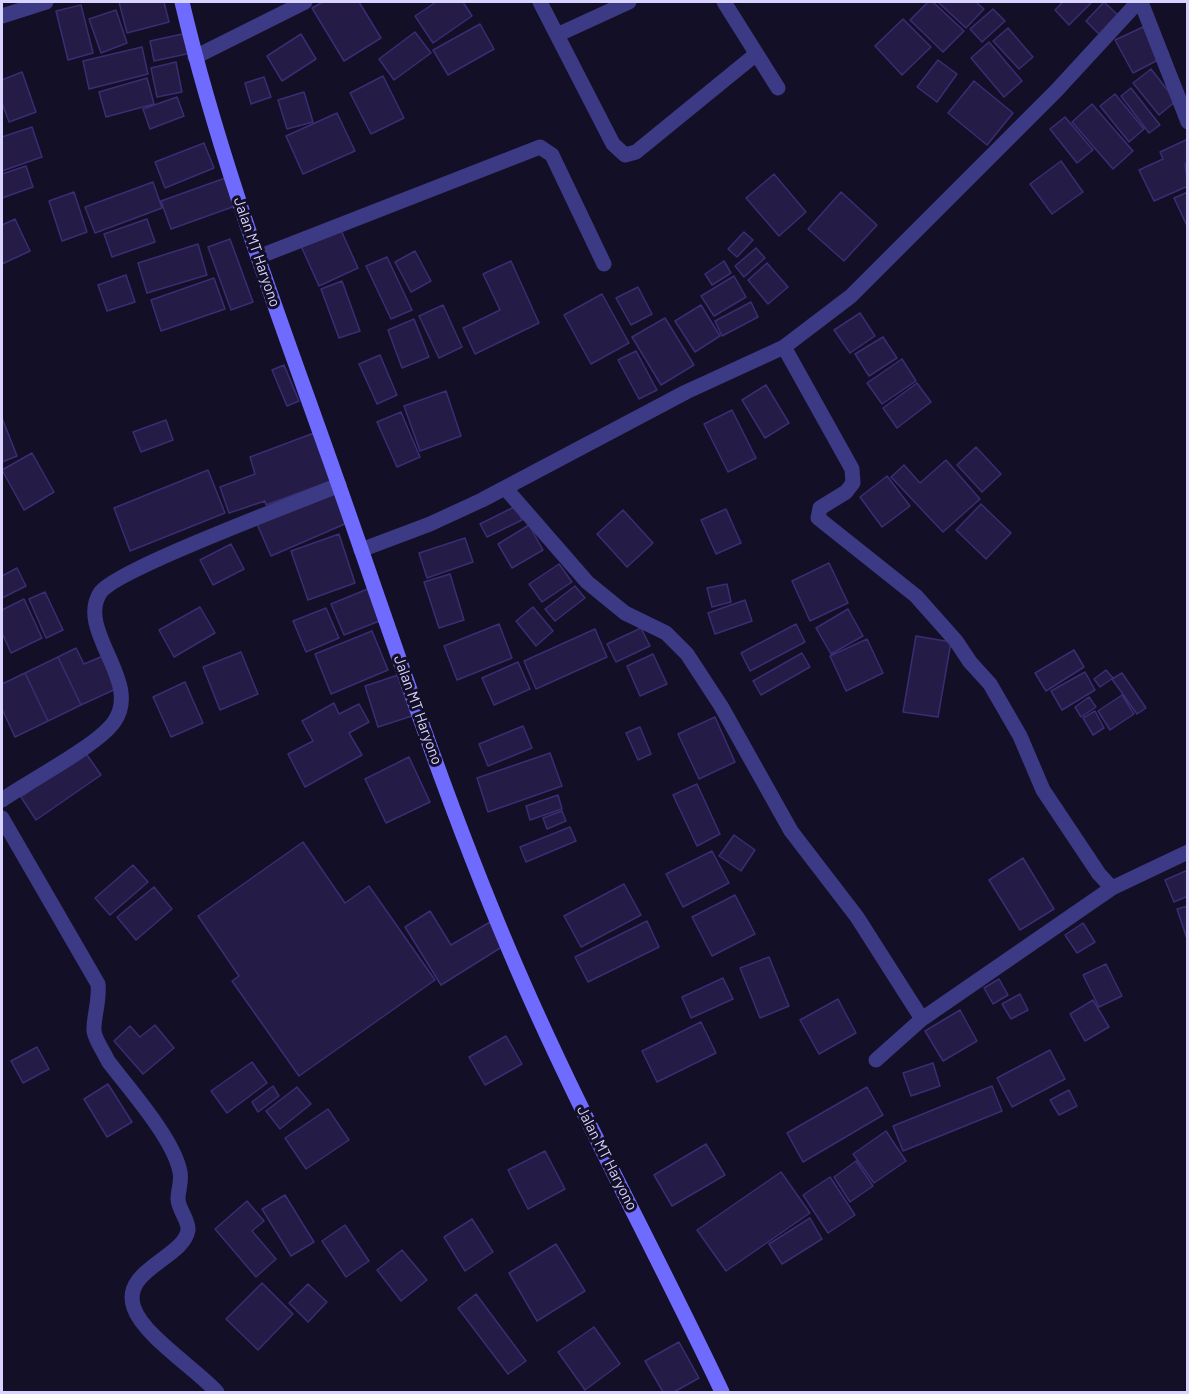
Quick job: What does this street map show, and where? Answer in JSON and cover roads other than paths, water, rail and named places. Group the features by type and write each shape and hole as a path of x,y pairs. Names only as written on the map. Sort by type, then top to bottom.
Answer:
{"main road":[{"name":"Jalan MT Haryono","path":"182,2 195,57 258,257 460,828 518,972 584,1113 722,1392"}],"street":[{"path":"2,16 46,2"},
{"path":"195,57 305,2"},
{"path":"540,2 613,144 625,155 636,152 755,55"},
{"path":"557,35 629,2"},
{"path":"724,2 755,55 778,88"},
{"path":"361,550 430,524 506,489 686,392 784,347 851,296 1056,91 1139,2 1188,122"},
{"path":"258,257 540,147 552,155 604,264"},
{"path":"784,347 852,469 853,483 846,492 820,508 818,518 916,596 956,641 970,662 990,684 1020,736 1043,790 1099,874 1112,888"},
{"path":"2,800 93,741 107,730 122,709 120,683 96,622 96,602 107,584 183,548 339,485"},
{"path":"506,489 587,582 625,613 666,633 687,654 721,706 791,831 857,917 921,1019"},
{"path":"2,818 98,984 100,1000 94,1031 108,1061 169,1144 180,1171 181,1188 178,1200 188,1228 185,1238 140,1279 133,1289 133,1306 146,1327 217,1392"},
{"path":"876,1060 921,1019 1112,888 1188,852"}]}
